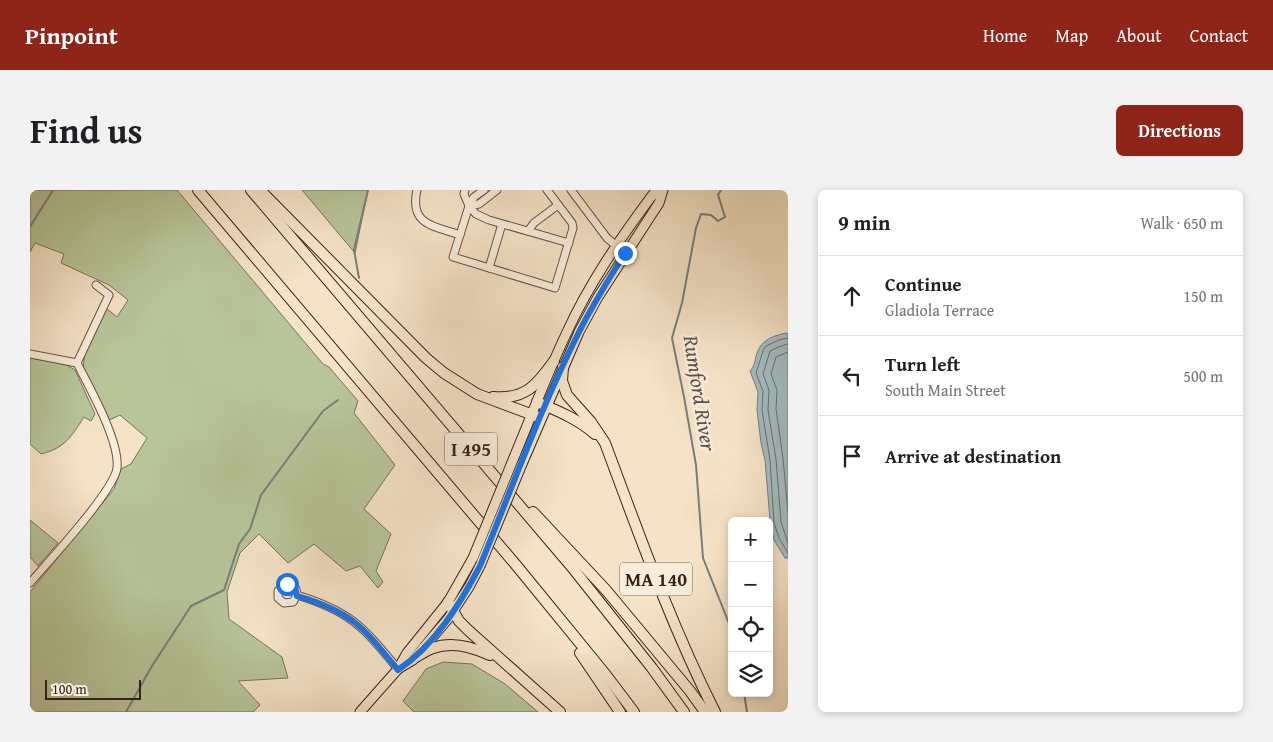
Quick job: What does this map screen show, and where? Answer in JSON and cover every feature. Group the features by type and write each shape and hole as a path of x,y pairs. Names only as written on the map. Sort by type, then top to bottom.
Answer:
{"highway":[{"name":"I 495","path":"198,190 516,565 606,674 634,712"},
{"name":"I 495","path":"251,190 607,610 684,712"},
{"path":"260,190 426,358 460,384 484,397 536,416"},
{"path":"484,397 502,398 524,393 558,364"},
{"name":"MA 140","path":"558,364 567,396 591,422 605,443 659,585 695,673 715,712"},
{"path":"542,404 583,424 605,443"},
{"path":"510,495 533,512 606,590 690,691 705,712"},
{"path":"516,565 587,662 620,712"},
{"path":"451,607 468,630 560,712"},
{"path":"416,657 433,648 451,645 470,647 481,651 511,669"}],"main road":[{"path":"360,712 398,670 416,657 451,607 474,558 516,455 542,404 578,310 615,246 658,190"},
{"path":"558,364 625,253 659,203 663,190"},
{"path":"398,670 407,653 469,587 480,566 522,464 536,416"}],"street":[{"path":"418,190 415,206 421,220 460,234"},
{"path":"465,190 464,194 469,206 476,214 502,224 568,243"},
{"path":"484,190 474,197 469,206 453,257 555,288 573,228 572,222 547,190"},
{"path":"469,206 479,204 497,190"},
{"path":"571,190 607,238 625,253"},
{"path":"528,231 534,223 558,205"},
{"path":"489,268 502,224"},
{"path":"77,362 109,295 96,285"},
{"path":"30,354 77,362"},
{"path":"30,583 98,501 110,485 117,470 117,457 109,432 97,402 77,362"},
{"path":"297,596 330,606 356,622 398,670"}],"green space":[{"path":"30,190 177,190 323,364 329,367 358,401 354,413 395,465 364,509 391,534 376,571 383,582 378,588 360,566 346,571 314,544 288,563 259,534 240,553 227,592 229,619 282,657 288,678 238,681 260,705 253,712 30,712 30,592 114,489 121,469 131,464 147,438 120,415 107,421 83,370 85,351 106,308 117,317 128,300 109,285 61,263 64,254 35,243 30,252"},
{"path":"302,190 368,190 355,253"},
{"path":"30,358 65,364 75,370 95,414 91,421 84,417 71,436 62,445 41,454 30,444"},
{"path":"30,520 58,543 38,566 30,557"},
{"path":"443,662 472,664 505,684 538,712 414,712 403,701 426,669"}],"water":[{"path":"788,334 788,558 785,558 774,540 773,517 770,517 765,460 757,410 758,392 750,371 760,346 776,336"}],"waterway":[{"path":"30,227 53,190"},
{"path":"359,278 354,250 368,190"},
{"name":"Rumford River","path":"721,190 718,195 725,217 718,221 711,215 701,214 696,228 682,303 672,338 696,465 703,558 728,621"},
{"path":"126,712 152,666 191,606 224,590 239,544 250,529 261,495 323,411 338,400"},
{"name":"Rumford River","path":"745,697 747,712"}],"route":[{"path":"287,584 295,587 297,596 330,606 356,622 398,670 413,660 448,620 480,566 579,332 625,253"}]}
